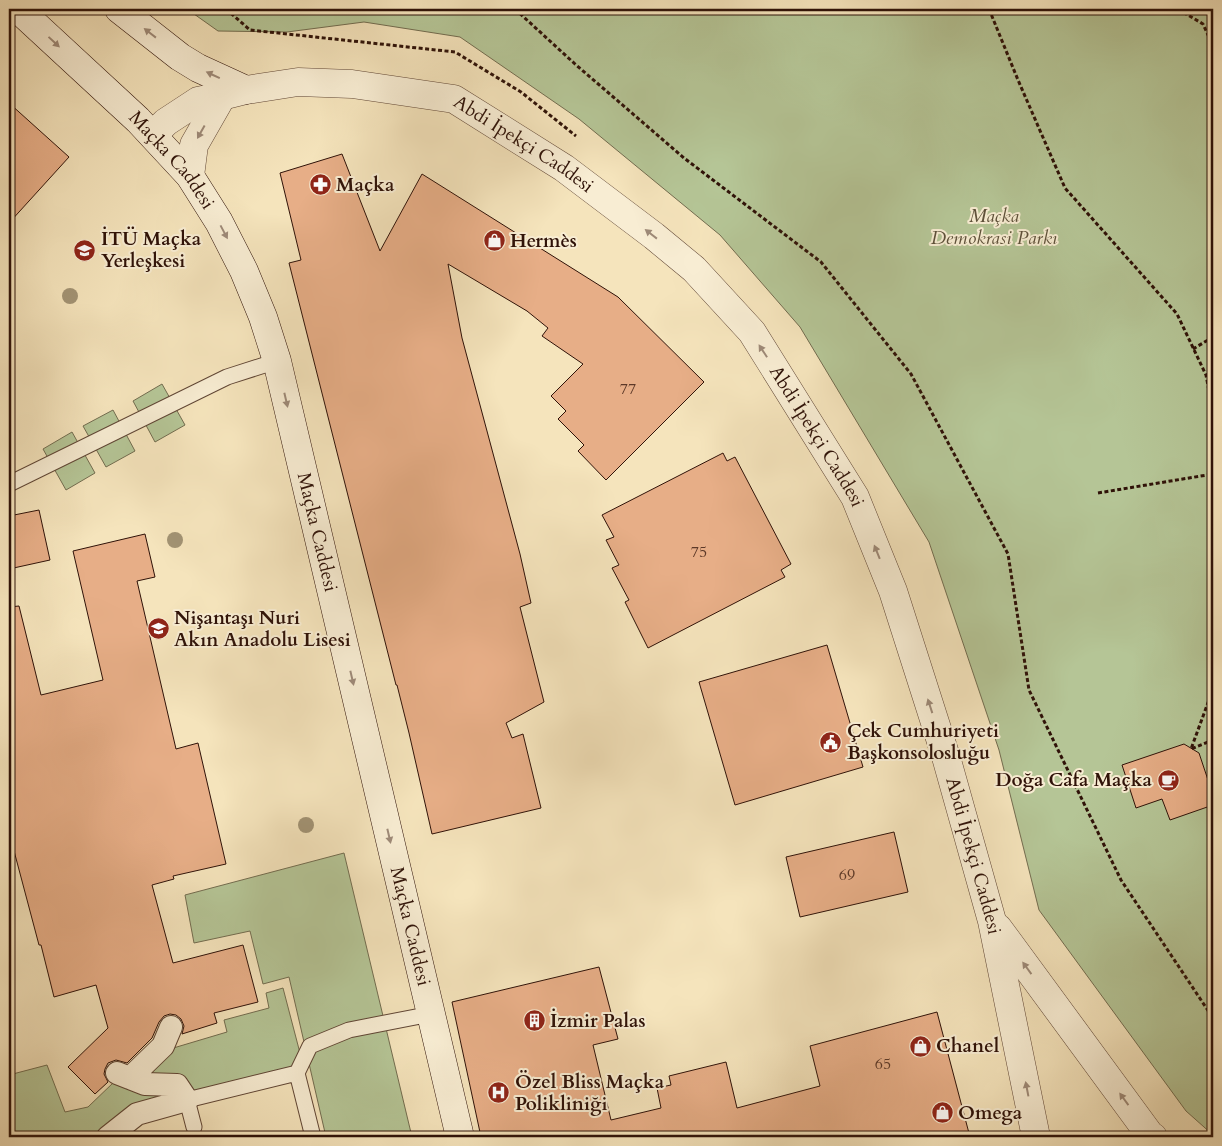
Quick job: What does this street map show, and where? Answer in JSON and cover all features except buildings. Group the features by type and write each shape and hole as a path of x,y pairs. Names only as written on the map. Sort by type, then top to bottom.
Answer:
{"street":[{"name":"Maçka Caddesi","path":"18,9 138,120 190,176 219,222 244,271 263,317 277,360 460,1137"},
{"path":"119,9 180,57 234,93 194,146 190,176"},
{"name":"Abdi İpekçi Caddesi","path":"152,135 166,122 198,101 298,82 352,84 454,99 564,168 654,236 694,269 745,325 757,340 855,497 893,591 946,757 992,921 1036,1137"},
{"path":"992,921 1153,1137"},
{"path":"108,1137 137,1114 187,1100 178,1085 144,1084 146,1054"}],"lane":[{"path":"9,484 227,377 277,360"},
{"path":"313,1137 297,1073 310,1046 350,1030 431,1014"},
{"path":"194,1127 187,1100 297,1073"}],"path":[{"path":"515,9 575,64 684,158 821,262 911,374 1008,554 1029,690 1121,880 1213,1018"},
{"path":"989,9 1065,188 1177,314 1206,375 1213,412"},
{"path":"1178,9 1203,24 1213,46"},
{"path":"1193,349 1213,337"},
{"path":"1098,493 1213,474"},
{"path":"1213,689 1191,749 1213,740"}],"green space":[{"name":"Maçka Demokrasi Parkı","path":"187,9 1213,9 1213,1135 1186,1111 1039,910 999,750 929,542 800,327 720,235 579,119 460,37 364,22 287,32 218,31"},
{"path":"162,384 185,425 155,442 133,401"},
{"path":"113,410 135,451 106,467 83,426"},
{"path":"72,432 95,473 66,490 43,449"},
{"path":"344,853 412,1137 326,1137 289,977 263,984 250,931 194,943 185,895"},
{"path":"283,988 300,1053 291,1069 123,1113 129,1137 9,1137 9,1075 47,1065 65,1112 88,1107 166,1032 170,1049 227,1032 224,1020 269,1008 266,993"}],"place":[{"name":"Maçka","path":"320,185"},
{"name":"Hermès","path":"494,241"},
{"name":"İTÜ Maçka Yerleşkesi","path":"85,250"},
{"name":"Nişantaşı Nuri Akın Anadolu Lisesi","path":"158,629"},
{"name":"Çek Cumhuriyeti Başkonsolosluğu","path":"831,742"},
{"name":"Doğa Cafa Maçka","path":"1168,780"},
{"name":"İzmir Palas","path":"534,1021"},
{"name":"Chanel","path":"920,1046"},
{"name":"Özel Bliss Maçka Polikliniği","path":"499,1093"},
{"name":"Omega","path":"942,1113"}]}
